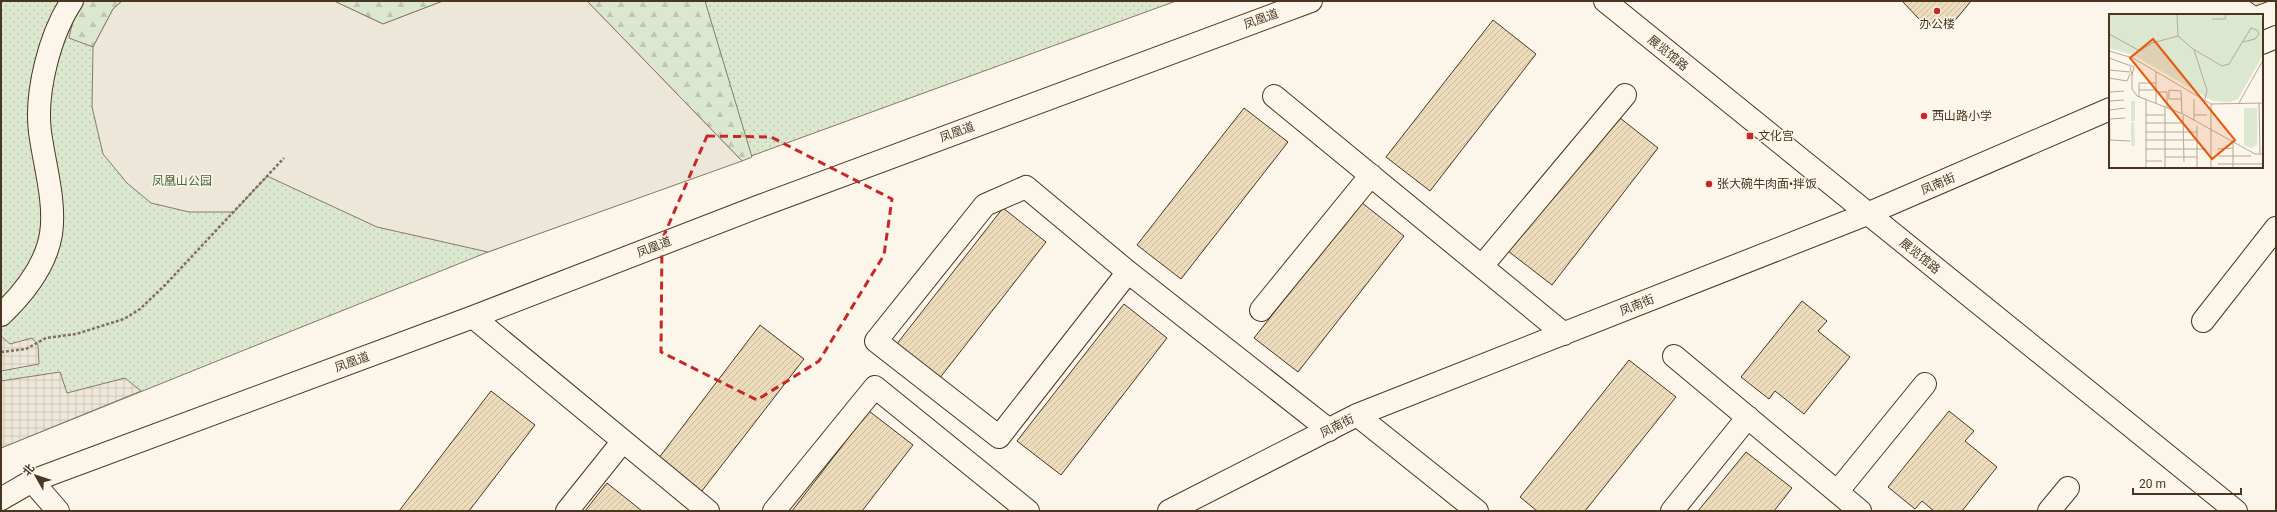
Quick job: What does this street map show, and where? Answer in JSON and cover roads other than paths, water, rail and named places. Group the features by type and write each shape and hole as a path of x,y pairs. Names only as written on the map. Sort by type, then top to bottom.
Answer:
{"street":[{"path":"1,315 11,306 40,266 51,234 51,195 40,130 39,102 48,54 64,12 72,1"},
{"name":"凤凰道","path":"1,500 32,481 473,317 760,206 1310,1"},
{"name":"展览馆路","path":"1605,1 2236,511"},
{"path":"1482,266 1625,95"},
{"path":"1274,96 1564,334"},
{"name":"凤南街","path":"1169,511 1357,415 1867,214 2109,109"},
{"path":"1261,310 1371,175"},
{"path":"1128,272 999,437 876,341 985,205 1026,187 1128,272 1329,430"},
{"path":"2203,321 2276,228"},
{"path":"473,317 708,511"},
{"path":"1674,356 1860,511"},
{"path":"1837,492 1926,384"},
{"path":"774,511 875,387 1028,511"},
{"path":"1357,415 1477,511"},
{"path":"1672,511 1748,417"},
{"path":"567,511 623,441"},
{"path":"32,481 58,511"},
{"path":"2049,511 2068,488"}],"place":[{"name":"办公楼","path":"1937,11"},
{"name":"西山路小学","path":"1924,116"},
{"name":"文化宫","path":"1750,136"},
{"name":"张大碗牛肉面•拌饭","path":"1709,184"}],"park label":[{"name":"凤凰山公园","path":"182,181"}]}
